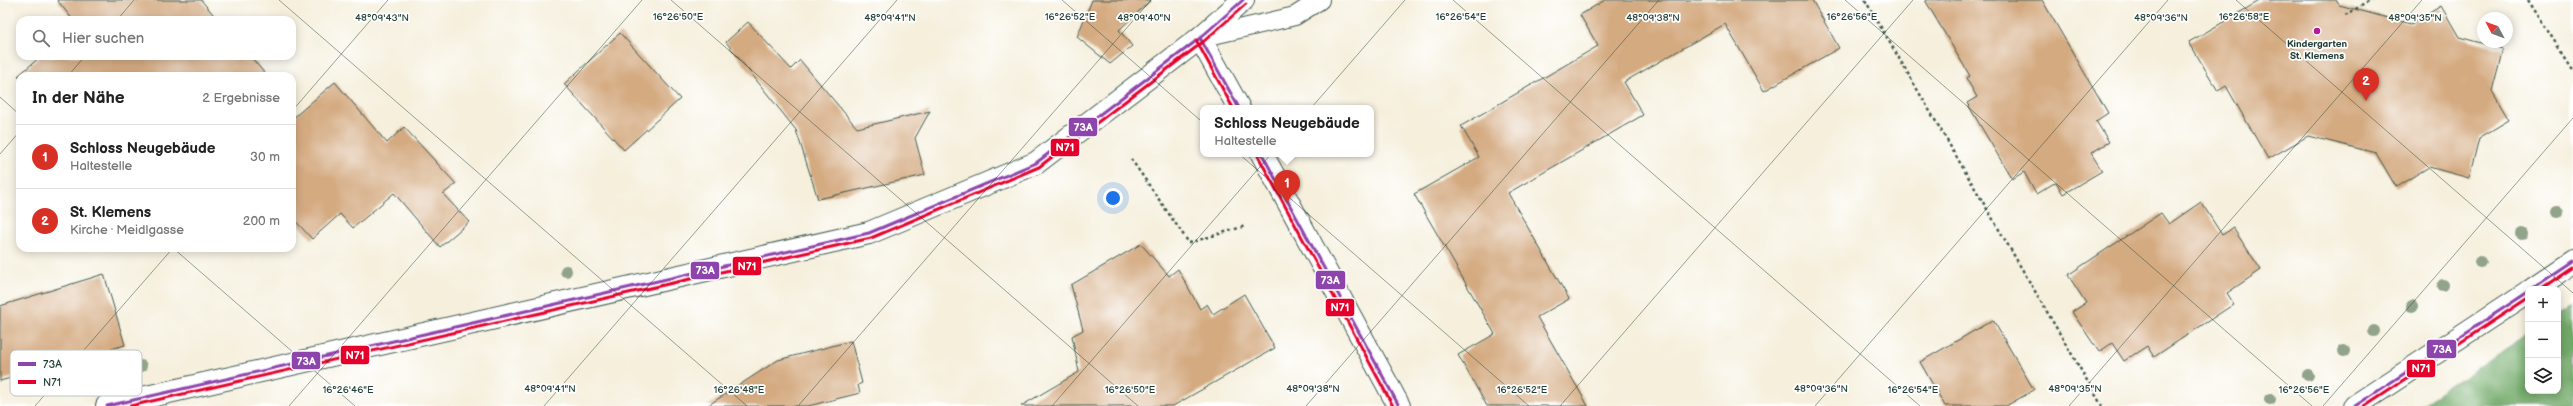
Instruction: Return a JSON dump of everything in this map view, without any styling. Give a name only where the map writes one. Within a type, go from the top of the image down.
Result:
[{"type":"main road","points":[[106,406],[869,233],[1036,163],[1200,38],[1243,0]]},
{"type":"main road","points":[[1200,38],[1237,105]]},
{"type":"main road","points":[[1264,157],[1399,406]]},
{"type":"main road","points":[[2537,286],[2573,262]]},
{"type":"main road","points":[[2355,406],[2525,294]]},
{"type":"lane","points":[[1200,38],[1295,16],[1320,0]]},
{"type":"path","points":[[1865,0],[2102,406]]},
{"type":"path","points":[[2345,15],[2372,0]]},
{"type":"path","points":[[2528,0],[2573,70]]},
{"type":"path","points":[[1130,159],[1189,243],[1245,226]]},
{"type":"green space","points":[[2573,304],[2573,406],[2420,406],[2525,336],[2525,394],[2561,394],[2561,312]]},
{"type":"building","points":[[57,0],[201,0],[215,16],[70,16]]},
{"type":"building","points":[[1092,0],[1151,0],[1119,30],[1132,46],[1110,64],[1077,37]]},
{"type":"building","points":[[1605,0],[1812,0],[1839,48],[1764,91],[1725,24],[1624,82],[1643,115],[1508,193],[1569,299],[1537,317],[1588,406],[1487,406],[1458,355],[1495,334],[1414,194],[1479,157],[1461,126],[1598,46],[1580,15]]},
{"type":"building","points":[[1925,0],[2042,0],[2108,113],[2096,121],[2109,142],[2091,153],[2102,171],[2063,194],[2056,182],[2036,194],[2024,172],[2012,179],[1967,103],[1977,97],[1966,78],[1970,76]]},
{"type":"building","points":[[2261,0],[2336,0],[2339,5],[2411,24],[2441,6],[2459,37],[2477,42],[2477,48],[2503,49],[2492,91],[2509,120],[2479,138],[2469,178],[2429,167],[2396,187],[2376,153],[2308,136],[2268,159],[2226,86],[2218,91],[2189,42]]},
{"type":"building","points":[[748,22],[791,69],[800,60],[857,128],[930,111],[915,138],[925,175],[818,199],[796,130],[726,42]]},
{"type":"building","points":[[620,33],[680,99],[624,150],[564,84]]},
{"type":"building","points":[[36,60],[253,60],[264,72],[23,72]]},
{"type":"building","points":[[335,82],[387,143],[404,127],[456,184],[443,194],[469,222],[440,247],[394,193],[353,228],[340,214],[312,239],[296,221],[296,116]]},
{"type":"building","points":[[2201,202],[2222,235],[2233,228],[2261,270],[2227,293],[2234,304],[2154,357],[2147,346],[2124,361],[2112,343],[2099,352],[2072,312],[2086,303],[2068,275],[2161,213],[2169,224]]},
{"type":"building","points":[[1141,244],[1169,276],[1178,269],[1200,309],[1207,304],[1213,314],[1244,294],[1275,348],[1173,406],[1021,406],[1079,372],[1072,336],[1083,330],[1071,285]]},
{"type":"building","points":[[104,274],[125,345],[108,350],[10,350],[10,378],[0,381],[0,306]]},
{"type":"building","points":[[1993,320],[2034,390],[2006,406],[1945,406],[1920,362]]},
{"type":"building","points":[[851,341],[862,383],[858,385],[860,393],[808,406],[707,406],[778,360]]},
{"type":"transit line","name":"73A","points":[[107,406],[869,233],[1036,163],[1200,38],[1243,0]]},
{"type":"transit line","name":"N71","points":[[130,406],[871,238],[1039,167],[1203,42],[1246,4]]},
{"type":"transit line","name":"73A","points":[[1200,38],[1237,105]]},
{"type":"transit line","name":"N71","points":[[1196,40],[1231,105]]},
{"type":"transit line","name":"N71","points":[[1259,157],[1393,406]]},
{"type":"transit line","name":"73A","points":[[1264,157],[1399,406]]},
{"type":"transit line","name":"73A","points":[[2537,286],[2573,262]]},
{"type":"transit line","name":"N71","points":[[2546,286],[2573,268]]},
{"type":"transit line","name":"73A","points":[[2355,406],[2525,294]]},
{"type":"transit line","name":"N71","points":[[2364,406],[2525,300]]},
{"type":"place","name":"Kindergarten St. Klemens","points":[[2317,31]]},
{"type":"place","name":"St. Klemens","points":[[2366,101]]},
{"type":"place","name":"Schloss Neugebäude","points":[[1287,203]]}]
